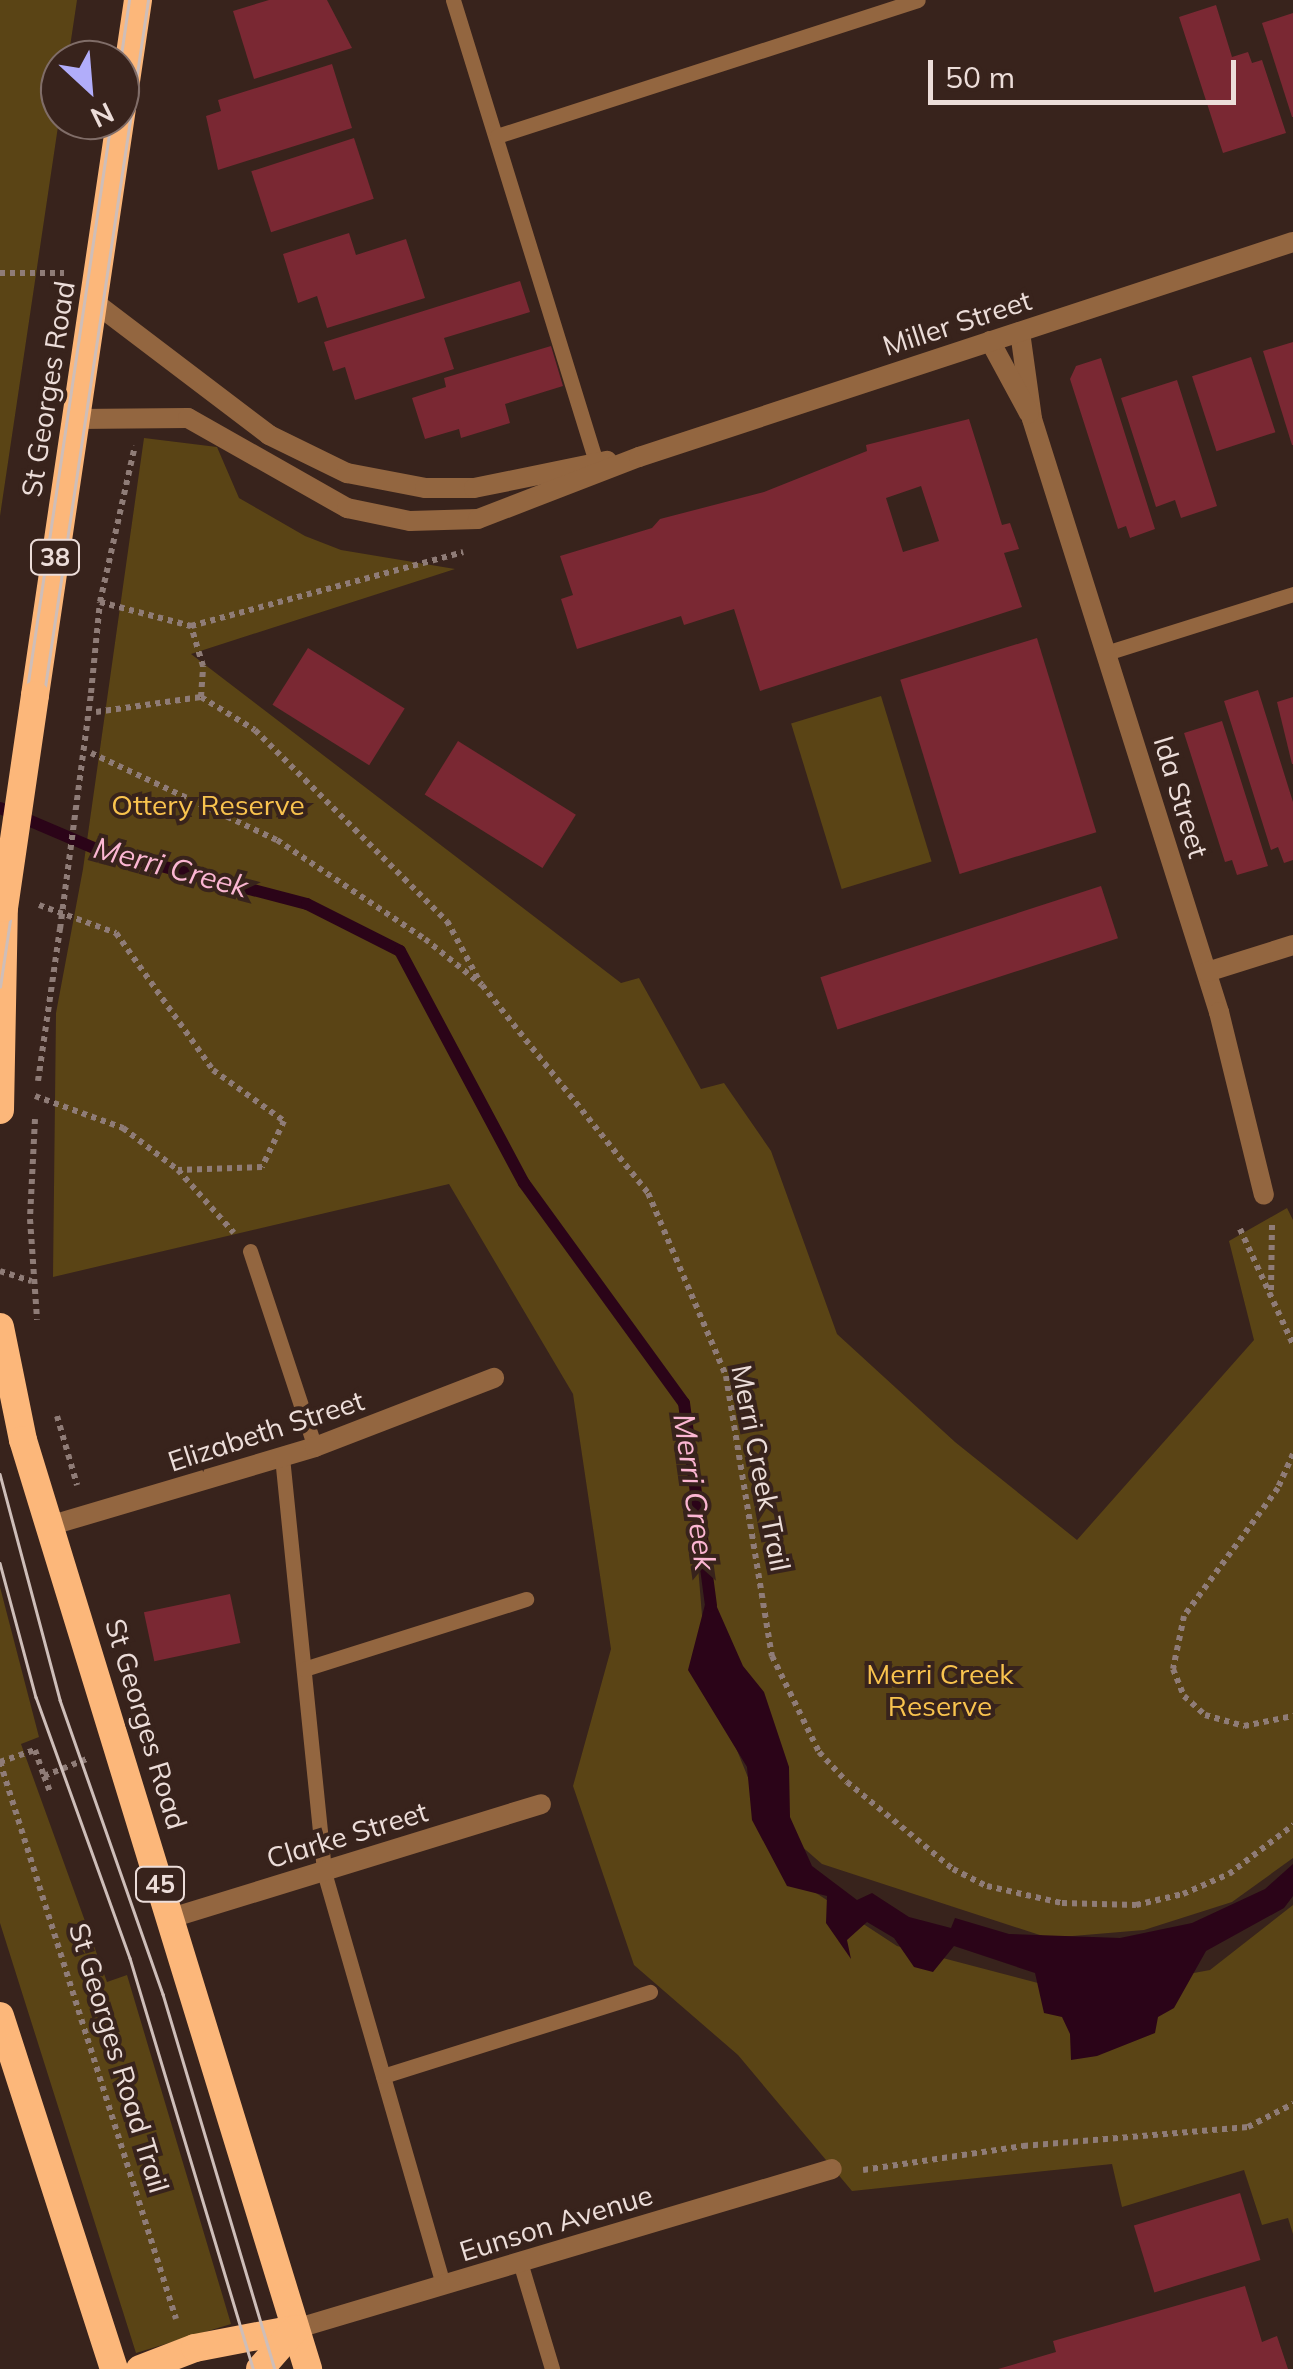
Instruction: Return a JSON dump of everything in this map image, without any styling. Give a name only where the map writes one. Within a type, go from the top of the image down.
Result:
[{"type":"highway","name":"St Georges Road","points":[[0,1110],[2,915],[138,0]]},
{"type":"highway","name":"St Georges Road","points":[[0,1326],[12,1434],[52,1525],[308,2369]]},
{"type":"highway","points":[[0,1400],[12,1434]]},
{"type":"highway","points":[[0,2016],[114,2369]]},
{"type":"highway","points":[[140,2369],[186,2351],[295,2329]]},
{"type":"highway","points":[[260,2369],[295,2329]]},
{"type":"street","name":"Miller Street","points":[[78,419],[140,416],[201,422],[304,489],[347,508],[410,522],[478,519],[639,457],[1293,242]]},
{"type":"street","name":"Miller Street","points":[[94,302],[269,435],[347,473],[425,488],[474,488],[596,462],[639,457]]},
{"type":"street","name":"Ida Street","points":[[1020,332],[1032,419],[1207,972],[1264,1194]]},
{"type":"street","name":"Ida Street","points":[[990,342],[1032,419]]},
{"type":"street","points":[[1207,972],[1293,944]]},
{"type":"street","name":"Elizabeth Street","points":[[52,1525],[314,1447],[494,1378]]},
{"type":"street","name":"Clarke Street","points":[[170,1918],[540,1804]]},
{"type":"street","name":"Eunson Avenue","points":[[295,2329],[832,2169]]},
{"type":"lane","points":[[453,0],[596,462]]},
{"type":"lane","points":[[497,136],[918,0]]},
{"type":"lane","points":[[1106,653],[1293,594]]},
{"type":"lane","points":[[250,1251],[314,1447]]},
{"type":"lane","points":[[282,1457],[324,1872],[443,2285]]},
{"type":"lane","points":[[304,1669],[526,1598]]},
{"type":"lane","points":[[383,2076],[650,1992]]},
{"type":"lane","points":[[520,2262],[552,2369]]},
{"type":"path","points":[[0,273],[45,272]]},
{"type":"path","points":[[38,1328],[31,1281],[37,1099],[100,602],[140,416]]},
{"type":"path","points":[[100,602],[191,626],[484,547],[478,519]]},
{"type":"path","points":[[191,626],[202,666],[201,698]]},
{"type":"path","points":[[96,712],[201,698],[255,730],[447,921],[482,985]]},
{"type":"path","name":"Merri Creek Trail","points":[[91,753],[321,866],[482,985],[648,1193],[726,1376],[772,1656],[819,1752],[847,1782],[953,1869],[987,1886],[1062,1903],[1136,1905],[1183,1894],[1229,1874],[1293,1825]]},
{"type":"path","points":[[33,903],[116,933],[213,1070],[284,1121],[262,1167],[178,1170]]},
{"type":"path","points":[[37,1099],[123,1128],[178,1170],[250,1251]]},
{"type":"path","points":[[1264,1194],[1272,1224],[1271,1292]]},
{"type":"path","points":[[1240,1229],[1293,1344]]},
{"type":"path","points":[[0,1271],[31,1281]]},
{"type":"path","points":[[53,1404],[86,1516]]},
{"type":"path","points":[[1293,1454],[1278,1488],[1184,1616],[1173,1669],[1184,1696],[1204,1715],[1244,1726],[1293,1716]]},
{"type":"path","name":"St Georges Road Trail","points":[[0,1762],[186,2351]]},
{"type":"path","points":[[44,1776],[50,1792]]},
{"type":"path","points":[[832,2169],[868,2170],[1023,2146],[1248,2127],[1293,2104]]},
{"type":"green space","points":[[0,0],[77,0],[71,40],[40,40],[40,140],[56,140],[0,516]]},
{"type":"green space","points":[[144,438],[217,447],[239,498],[305,536],[341,550],[455,569],[191,654],[621,983],[639,978],[701,1089],[724,1083],[771,1151],[837,1334],[955,1442],[1077,1540],[1254,1340],[1229,1241],[1287,1208],[1293,1220],[1293,1858],[1232,1902],[1144,1930],[1049,1938],[822,1864],[776,1824],[722,1685],[687,1433],[707,1676],[787,1874],[897,1946],[1080,1994],[1210,1970],[1293,1905],[1293,2234],[1288,2218],[1262,2225],[1244,2170],[1122,2207],[1112,2164],[852,2191],[738,2055],[634,1965],[573,1786],[611,1649],[573,1394],[449,1184],[53,1277],[56,1013],[83,869]]},
{"type":"green space","points":[[881,696],[932,861],[842,889],[791,723]]},
{"type":"green space","points":[[0,1587],[39,1737],[21,1744],[107,1982],[127,1975],[231,2324],[136,2353],[0,1923]]},
{"type":"shaded area","points":[[709,1589],[743,1666],[764,1692],[789,1767],[790,1817],[812,1866],[857,1900],[872,1893],[909,1917],[951,1928],[955,1918],[1009,1934],[1120,1938],[1192,1923],[1265,1889],[1293,1864],[1293,1896],[1284,1908],[1206,1951],[1174,2008],[1158,2017],[1155,2033],[1097,2056],[1071,2060],[1070,2034],[1062,2017],[1044,2013],[1035,1973],[954,1946],[933,1972],[914,1967],[894,1938],[867,1922],[847,1940],[851,1959],[826,1923],[827,1896],[787,1886],[752,1820],[747,1767],[688,1670]]},
{"type":"building","points":[[269,0],[327,0],[352,48],[254,79],[233,11]]},
{"type":"building","points":[[1216,5],[1232,57],[1248,52],[1252,63],[1262,60],[1286,133],[1223,153],[1179,17]]},
{"type":"building","points":[[1293,13],[1293,117],[1292,117],[1262,23]]},
{"type":"building","points":[[332,64],[352,128],[218,170],[206,116],[221,111],[218,100]]},
{"type":"building","points":[[354,138],[374,199],[271,232],[251,171]]},
{"type":"building","points":[[349,233],[356,255],[406,239],[425,298],[327,328],[317,296],[298,303],[283,254]]},
{"type":"building","points":[[520,281],[530,312],[444,338],[454,369],[355,400],[345,367],[333,371],[324,342]]},
{"type":"building","points":[[1293,342],[1293,445],[1292,445],[1263,351]]},
{"type":"building","points":[[551,346],[563,386],[505,404],[510,423],[461,438],[459,429],[425,439],[412,398],[446,387],[444,378]]},
{"type":"building","points":[[1251,357],[1275,432],[1216,451],[1192,376]]},
{"type":"building","points":[[1101,358],[1155,529],[1130,538],[1126,526],[1118,529],[1070,379],[1076,366]]},
{"type":"building","points":[[1177,380],[1217,506],[1181,518],[1175,500],[1156,507],[1121,398]]},
{"type":"building","points":[[969,419],[1002,525],[1010,523],[1019,549],[1004,553],[1022,607],[760,691],[734,609],[684,625],[681,616],[577,649],[561,599],[573,595],[560,556],[652,528],[660,519],[764,492],[867,451],[866,445]],"holes":[[[921,486],[939,541],[903,552],[886,498]]]},
{"type":"building","points":[[1037,638],[1096,832],[960,874],[900,680]]},
{"type":"building","points":[[308,648],[405,708],[369,765],[272,705]]},
{"type":"building","points":[[1258,690],[1293,802],[1293,860],[1284,863],[1278,847],[1271,850],[1224,701]]},
{"type":"building","points":[[1293,697],[1293,764],[1292,764],[1277,702]]},
{"type":"building","points":[[1222,721],[1268,866],[1237,875],[1232,860],[1225,862],[1184,733]]},
{"type":"building","points":[[458,741],[576,815],[542,868],[425,794]]},
{"type":"building","points":[[1101,886],[1118,938],[837,1029],[820,977]]},
{"type":"building","points":[[230,1594],[240,1643],[154,1661],[144,1612]]},
{"type":"building","points":[[1240,2193],[1260,2260],[1154,2292],[1134,2225]]},
{"type":"building","points":[[1245,2286],[1262,2342],[1277,2336],[1288,2369],[998,2369],[1056,2352],[1053,2341]]},
{"type":"waterway","name":"Merri Creek","points":[[0,808],[96,849],[307,904],[400,951],[524,1183],[684,1403],[711,1605]]},
{"type":"tram line","points":[[123,40],[129,0]]},
{"type":"tram line","points":[[0,987],[148,0]]},
{"type":"tram line","points":[[0,872],[108,140]]},
{"type":"tram line","points":[[0,1474],[60,1700],[163,1994],[275,2369]]},
{"type":"tram line","points":[[0,1563],[36,1697],[130,1958],[253,2369]]},
{"type":"park label","name":"Ottery Reserve","points":[[208,805]]},
{"type":"park label","name":"Merri Creek Reserve","points":[[940,1690]]}]
